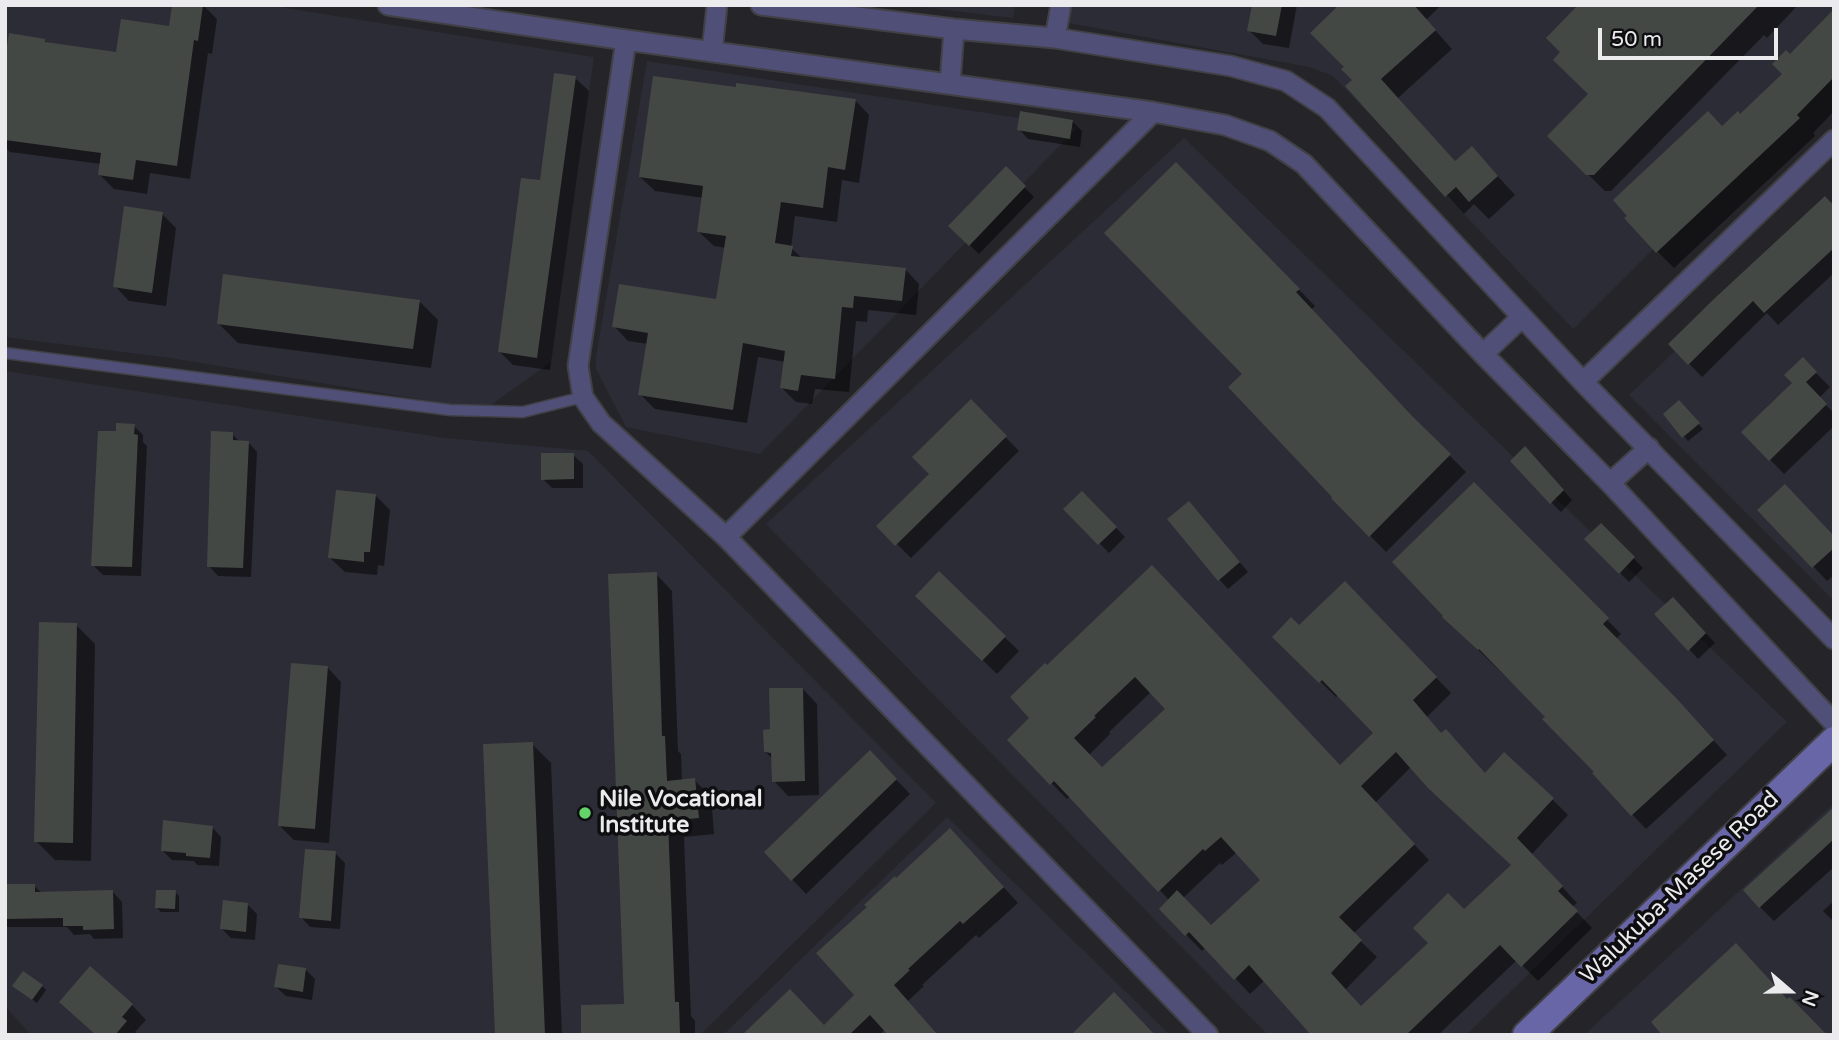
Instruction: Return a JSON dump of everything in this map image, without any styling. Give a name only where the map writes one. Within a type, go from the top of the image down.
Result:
[{"type":"street","points":[[388,5],[1153,112],[1224,125],[1270,141],[1304,164],[1483,354],[1610,483],[1834,723]]},
{"type":"street","points":[[526,25],[528,5]]},
{"type":"street","points":[[712,52],[718,5]]},
{"type":"street","points":[[761,5],[954,29],[1055,37],[1231,66],[1286,81],[1327,108],[1583,382],[1834,639]]},
{"type":"street","points":[[1055,37],[1061,5]]},
{"type":"street","points":[[950,84],[954,29]]},
{"type":"street","points":[[626,40],[578,366],[583,397],[601,423],[726,537],[1208,1035]]},
{"type":"street","points":[[726,537],[1153,112]]},
{"type":"street","points":[[1583,382],[1834,140]]},
{"type":"street","points":[[1483,354],[1522,317]]},
{"type":"street","points":[[1610,483],[1649,448]]},
{"type":"street","name":"Walukuba-Masese Road","points":[[1527,1035],[1834,741]]},
{"type":"lane","points":[[5,353],[450,410],[523,412],[583,397]]},
{"type":"shaded area","points":[[5,5],[267,5],[594,57],[551,362],[484,410],[171,358],[5,337]]},
{"type":"shaded area","points":[[906,5],[1015,5],[1013,18]]},
{"type":"shaded area","points":[[1062,5],[1834,5],[1834,68],[1573,329],[1333,76],[1309,67],[1058,21]]},
{"type":"shaded area","points":[[647,61],[1078,127],[760,454],[626,427],[596,369],[596,356]]},
{"type":"shaded area","points":[[1184,138],[1787,722],[1466,1035],[1268,1035],[766,524]]},
{"type":"shaded area","points":[[1834,199],[1834,601],[1629,395]]},
{"type":"shaded area","points":[[5,371],[445,438],[588,451],[936,803],[700,1035],[31,1035],[5,1006]]},
{"type":"shaded area","points":[[1834,803],[1834,1035],[1584,1035]]},
{"type":"shaded area","points":[[947,817],[1170,1035],[723,1035]]},
{"type":"building","points":[[172,5],[203,5],[198,41],[194,40],[177,166],[136,160],[133,180],[98,175],[101,153],[5,140],[5,60],[9,33],[45,39],[45,42],[116,52],[121,19],[169,26]]},
{"type":"building","points":[[1252,5],[1282,5],[1276,36],[1247,31]]},
{"type":"building","points":[[1339,5],[1414,5],[1436,30],[1381,79],[1455,161],[1472,146],[1498,176],[1469,202],[1456,187],[1445,197],[1345,86],[1352,80],[1341,69],[1344,67],[1310,33]]},
{"type":"building","points":[[1578,5],[1759,5],[1594,175],[1586,175],[1547,136],[1588,94],[1553,60],[1560,52],[1546,38]]},
{"type":"building","points":[[1834,9],[1834,77],[1797,115],[1800,118],[1656,253],[1624,218],[1627,216],[1613,200],[1708,111],[1722,126],[1738,111],[1740,114],[1782,74],[1772,64],[1786,50],[1790,54]]},
{"type":"building","points":[[554,73],[576,76],[537,358],[498,352],[521,178],[540,180]]},
{"type":"building","points":[[653,76],[736,87],[736,83],[856,99],[845,170],[828,167],[823,208],[781,202],[775,243],[793,246],[791,256],[906,268],[902,301],[854,296],[853,308],[842,307],[835,379],[801,375],[798,391],[780,388],[785,351],[743,343],[733,410],[638,395],[648,333],[612,327],[619,284],[716,299],[726,236],[697,232],[703,186],[639,177]]},
{"type":"building","points":[[1020,111],[1073,120],[1070,139],[1017,130]]},
{"type":"building","points":[[1176,162],[1300,289],[1296,292],[1451,454],[1369,537],[1228,387],[1242,374],[1104,233]]},
{"type":"building","points":[[1006,166],[1026,186],[969,246],[948,226]]},
{"type":"building","points":[[1825,196],[1834,206],[1834,248],[1764,313],[1753,301],[1688,365],[1668,344]]},
{"type":"building","points":[[124,206],[163,212],[152,293],[113,287]]},
{"type":"building","points":[[223,274],[420,300],[413,349],[217,324]]},
{"type":"building","points":[[1803,357],[1817,372],[1806,382],[1827,404],[1769,461],[1741,432],[1792,383],[1784,375]]},
{"type":"building","points":[[971,399],[1007,436],[895,546],[876,526],[929,474],[912,457]]},
{"type":"building","points":[[1679,400],[1700,423],[1682,438],[1663,414]]},
{"type":"building","points":[[116,423],[135,424],[134,434],[138,435],[132,567],[91,566],[98,431],[116,431]]},
{"type":"building","points":[[211,431],[233,432],[233,440],[249,441],[243,568],[207,567]]},
{"type":"building","points":[[1525,446],[1564,490],[1550,504],[1510,461]]},
{"type":"building","points":[[541,453],[574,453],[574,479],[541,480]]},
{"type":"building","points":[[1474,482],[1609,618],[1603,624],[1714,740],[1631,816],[1592,773],[1594,772],[1542,719],[1545,717],[1479,649],[1442,617],[1392,562]]},
{"type":"building","points":[[1785,484],[1834,536],[1834,548],[1812,568],[1757,510]]},
{"type":"building","points":[[336,490],[376,494],[370,552],[364,552],[364,562],[328,558]]},
{"type":"building","points":[[1082,491],[1117,527],[1098,545],[1063,509]]},
{"type":"building","points":[[1189,501],[1240,562],[1218,581],[1167,519]]},
{"type":"building","points":[[1601,523],[1635,557],[1619,574],[1584,539]]},
{"type":"building","points":[[1152,565],[1340,765],[1373,733],[1322,680],[1319,683],[1272,637],[1291,617],[1299,625],[1345,581],[1437,677],[1413,700],[1441,733],[1446,729],[1485,773],[1504,752],[1554,798],[1517,838],[1563,886],[1558,891],[1578,911],[1521,967],[1500,945],[1406,1035],[1311,1035],[1249,965],[1234,980],[1189,932],[1185,936],[1159,909],[1177,890],[1211,925],[1260,880],[1221,837],[1205,851],[1203,849],[1158,892],[1054,781],[1050,785],[1007,740],[1029,718],[1010,697],[1045,663],[1047,665]],"holes":[[[1135,677],[1165,709],[1102,767],[1074,738]],[[1396,752],[1428,788],[1511,865],[1464,909],[1448,893],[1413,928],[1428,943],[1361,1006],[1331,973],[1362,940],[1339,917],[1415,844],[1361,786]]]},
{"type":"building","points":[[939,571],[1006,636],[982,661],[915,596]]},
{"type":"building","points":[[657,572],[662,736],[665,736],[667,781],[695,778],[699,818],[668,821],[675,1002],[679,1002],[680,1035],[581,1035],[581,1005],[624,1004],[608,574]]},
{"type":"building","points":[[1673,597],[1706,633],[1688,651],[1654,614]]},
{"type":"building","points":[[39,622],[77,623],[73,843],[34,842]]},
{"type":"building","points":[[291,663],[328,666],[315,829],[278,826]]},
{"type":"building","points":[[769,688],[803,688],[805,781],[772,782],[771,753],[764,752],[763,730],[770,729]]},
{"type":"building","points":[[533,742],[545,1035],[495,1035],[483,744]]},
{"type":"building","points":[[870,750],[897,779],[791,881],[764,852]]},
{"type":"building","points":[[1834,807],[1834,839],[1759,908],[1743,890]]},
{"type":"building","points":[[163,820],[213,826],[210,858],[161,851]]},
{"type":"building","points":[[950,828],[1004,887],[963,924],[960,921],[894,985],[938,1035],[888,1035],[870,1015],[849,1035],[742,1035],[790,989],[824,1025],[854,995],[816,953],[867,907],[864,905],[895,876],[896,878]]},
{"type":"building","points":[[305,849],[336,851],[331,921],[299,918]]},
{"type":"building","points":[[5,884],[35,884],[35,892],[113,890],[114,929],[83,930],[83,926],[63,926],[63,918],[5,919]]},
{"type":"building","points":[[156,890],[176,890],[175,909],[155,908]]},
{"type":"building","points":[[223,900],[248,903],[246,932],[220,929]]},
{"type":"building","points":[[1736,943],[1787,999],[1790,997],[1827,1035],[1662,1035],[1651,1022]]},
{"type":"building","points":[[278,964],[306,968],[303,992],[274,987]]},
{"type":"building","points":[[90,966],[133,1004],[122,1017],[127,1021],[115,1035],[96,1035],[59,1002]]},
{"type":"building","points":[[23,971],[43,985],[32,1000],[12,986]]},
{"type":"building","points":[[1114,992],[1155,1035],[1071,1035]]},
{"type":"place","name":"Nile Vocational Institute","points":[[585,813]]}]
